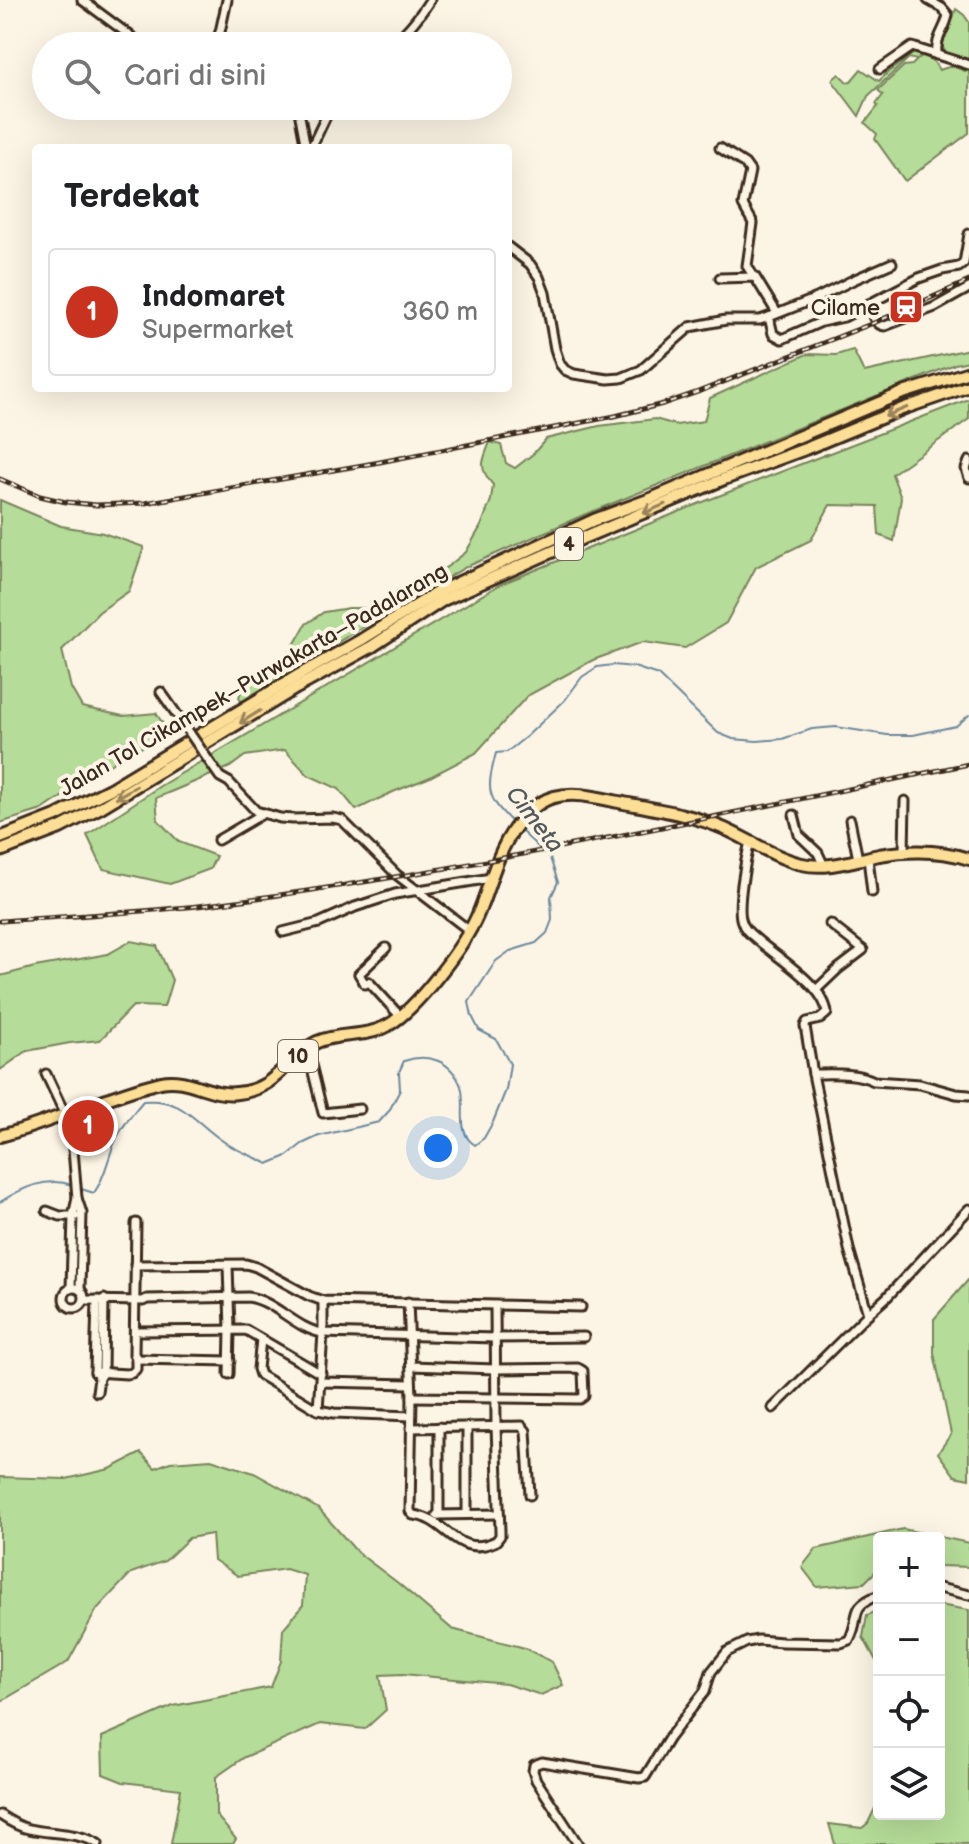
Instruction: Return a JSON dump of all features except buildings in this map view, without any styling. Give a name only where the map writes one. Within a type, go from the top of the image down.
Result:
[{"type":"highway","name":"Jalan Tol Cikampek–Purwakarta–Padalarang","points":[[0,838],[56,816],[110,789],[438,592],[594,520],[900,394],[969,372]]},
{"type":"highway","name":"Jalan Tol Cikampek–Purwakarta–Padalarang","points":[[0,851],[60,828],[101,807],[296,688],[371,647],[443,600],[724,479],[969,386]]},
{"type":"highway","name":"10","points":[[0,1136],[137,1089],[174,1080],[219,1093],[248,1092],[272,1080],[319,1041],[373,1032],[388,1026],[437,977],[470,931],[506,839],[534,806],[550,797],[575,795],[690,816],[801,864],[824,866],[904,853],[946,853],[969,859]]},
{"type":"street","points":[[82,0],[125,32]]},
{"type":"street","points":[[220,32],[227,0]]},
{"type":"street","points":[[404,32],[430,0]]},
{"type":"street","points":[[928,0],[948,15],[936,42],[937,55]]},
{"type":"street","points":[[880,69],[908,47],[917,47],[969,65]]},
{"type":"street","points":[[301,120],[307,144]]},
{"type":"street","points":[[310,144],[323,120]]},
{"type":"street","points":[[720,148],[749,169],[743,205],[754,227],[747,266],[757,279],[773,315],[773,334],[782,339],[821,322],[844,317],[919,278],[961,266],[969,234]]},
{"type":"street","points":[[512,250],[530,264],[539,277],[545,293],[556,358],[565,370],[598,378],[621,378],[641,370],[690,327],[726,320],[760,320],[892,263]]},
{"type":"street","points":[[720,278],[754,277]]},
{"type":"street","points":[[869,304],[876,322],[885,326],[935,307],[969,288]]},
{"type":"street","points":[[969,461],[966,469],[969,478]]},
{"type":"street","points":[[161,692],[220,777],[229,782],[252,808],[280,818],[342,820],[386,865],[470,931]]},
{"type":"street","points":[[904,853],[905,801]]},
{"type":"street","points":[[218,840],[264,813]]},
{"type":"street","points":[[794,815],[799,835],[818,853],[824,866]]},
{"type":"street","points":[[850,820],[872,892]]},
{"type":"street","points":[[750,841],[739,911],[742,923],[760,943],[816,990],[825,1002],[827,1011],[823,1017],[805,1024],[849,1249],[868,1314]]},
{"type":"street","points":[[283,932],[319,923],[395,894],[491,878]]},
{"type":"street","points":[[816,990],[862,951],[830,924]]},
{"type":"street","points":[[386,948],[359,974],[365,984],[369,982],[400,1016]]},
{"type":"street","points":[[307,1048],[323,1113],[360,1109]]},
{"type":"street","points":[[46,1074],[72,1137],[80,1294],[102,1299],[259,1299],[305,1328],[323,1333],[584,1337]]},
{"type":"street","points":[[813,1074],[841,1074],[874,1081],[920,1084],[969,1095]]},
{"type":"street","points":[[773,1408],[887,1297],[969,1209]]},
{"type":"street","points":[[47,1211],[60,1216],[77,1216]]},
{"type":"street","points":[[99,1374],[132,1373],[136,1369],[134,1354],[139,1299],[136,1223]]},
{"type":"street","points":[[138,1265],[246,1264],[323,1301],[581,1307]]},
{"type":"street","points":[[228,1265],[229,1374]]},
{"type":"street","points":[[97,1392],[102,1299]]},
{"type":"street","points":[[318,1410],[323,1301]]},
{"type":"street","points":[[408,1302],[412,1397],[410,1511],[413,1515],[422,1516],[499,1514]]},
{"type":"street","points":[[422,1516],[459,1542],[480,1545],[492,1543],[500,1536],[495,1306]]},
{"type":"street","points":[[137,1331],[246,1330],[321,1378],[411,1384]]},
{"type":"street","points":[[261,1339],[260,1375],[318,1410],[411,1416]]},
{"type":"street","points":[[136,1358],[230,1361]]},
{"type":"street","points":[[411,1366],[578,1368],[583,1371],[584,1396],[580,1399],[412,1397]]},
{"type":"street","points":[[411,1428],[522,1426],[525,1428],[530,1495]]},
{"type":"street","points":[[439,1427],[439,1515]]},
{"type":"street","points":[[467,1427],[467,1514]]},
{"type":"street","points":[[945,1589],[969,1595]]},
{"type":"street","points":[[578,1844],[536,1780],[534,1765],[542,1762],[645,1777],[669,1738],[705,1691],[711,1672],[727,1652],[758,1640],[841,1643],[849,1640],[854,1631],[858,1609],[864,1601],[873,1597]]},
{"type":"street","points":[[0,1815],[26,1829],[63,1834],[98,1844]]},
{"type":"green space","points":[[956,9],[969,22],[969,133],[905,181],[875,139],[877,134],[865,123],[883,95],[878,90],[904,66],[912,65],[917,60],[909,58],[868,96],[859,116],[832,80],[839,74],[847,82],[851,81],[861,69],[879,81],[918,50],[923,52],[918,59],[923,55],[934,62],[939,70],[952,66],[965,71],[968,64],[946,55],[941,43]]},
{"type":"green space","points":[[969,349],[969,361],[955,364],[579,517],[466,567],[354,632],[243,703],[239,698],[242,686],[259,669],[290,652],[306,624],[324,612],[367,608],[447,567],[466,552],[491,500],[493,485],[485,474],[483,464],[490,442],[501,445],[506,463],[515,468],[546,439],[599,426],[655,419],[676,425],[704,421],[710,398],[807,354],[836,355],[853,350],[864,372]]},
{"type":"green space","points":[[969,399],[969,419],[892,474],[901,498],[894,541],[879,535],[877,506],[830,505],[811,540],[756,567],[726,623],[685,648],[643,642],[593,660],[527,696],[476,753],[428,778],[356,810],[339,789],[308,775],[285,750],[245,756],[230,767],[156,798],[158,820],[179,842],[216,856],[210,869],[170,884],[103,869],[87,835],[160,786],[501,584]]},
{"type":"green space","points":[[0,500],[61,526],[103,533],[144,547],[129,591],[99,612],[62,650],[71,688],[82,707],[123,716],[156,713],[169,733],[117,760],[42,810],[0,823]]},
{"type":"green space","points":[[131,941],[157,946],[172,980],[164,1007],[133,1006],[100,1040],[27,1051],[0,1070],[0,976],[108,954]]},
{"type":"green space","points":[[969,1279],[969,1479],[955,1476],[938,1453],[951,1434],[934,1353],[934,1319]]},
{"type":"green space","points":[[141,1453],[155,1468],[170,1462],[211,1459],[254,1473],[319,1509],[357,1552],[452,1629],[525,1648],[552,1662],[563,1685],[541,1695],[506,1684],[403,1674],[380,1675],[386,1710],[365,1729],[320,1724],[245,1757],[216,1777],[216,1815],[236,1839],[233,1844],[171,1844],[181,1789],[123,1782],[103,1774],[102,1737],[173,1706],[271,1687],[281,1661],[283,1629],[303,1605],[305,1575],[286,1569],[238,1576],[214,1560],[212,1534],[189,1538],[165,1561],[131,1573],[97,1609],[68,1662],[0,1702],[0,1477],[66,1479],[110,1469]]},
{"type":"green space","points":[[903,1529],[917,1532],[890,1532]]},
{"type":"green space","points":[[873,1536],[873,1574],[864,1583],[817,1587],[802,1567],[816,1549]]},
{"type":"green space","points":[[945,1538],[969,1543],[969,1567],[945,1566]]},
{"type":"green space","points":[[945,1606],[969,1610],[969,1844],[835,1844],[829,1824],[862,1828],[873,1813],[873,1820],[945,1820]]},
{"type":"green space","points":[[873,1613],[873,1655],[863,1637],[867,1615]]},
{"type":"waterway","name":"Cimeta","points":[[512,822],[490,791],[496,753],[507,752],[527,736],[565,700],[582,677],[597,667],[634,667],[658,675],[718,733],[733,739],[782,739],[812,729],[836,727],[887,735],[913,735],[956,726],[969,715]]},
{"type":"waterway","name":"Cimeta","points":[[78,1188],[94,1193],[116,1139],[143,1101],[170,1103],[180,1108],[229,1145],[268,1164],[319,1136],[379,1122],[400,1090],[399,1072],[404,1061],[413,1059],[438,1061],[451,1070],[463,1093],[465,1133],[475,1145],[484,1138],[506,1090],[510,1064],[496,1039],[479,1030],[469,1002],[496,961],[510,951],[536,943],[547,933],[552,920],[551,897],[558,882],[550,858],[520,830]]},
{"type":"waterway","name":"Cimeta","points":[[0,1202],[35,1185],[53,1182],[72,1185]]},
{"type":"railway","points":[[0,479],[40,496],[66,502],[96,505],[145,503],[380,462],[615,416],[698,392],[876,322],[969,281]]},
{"type":"railway","points":[[0,921],[206,905],[302,892],[589,842],[969,764]]},
{"type":"place","name":"Cilame","points":[[906,307]]},
{"type":"place","name":"Indomaret","points":[[88,1126]]}]
